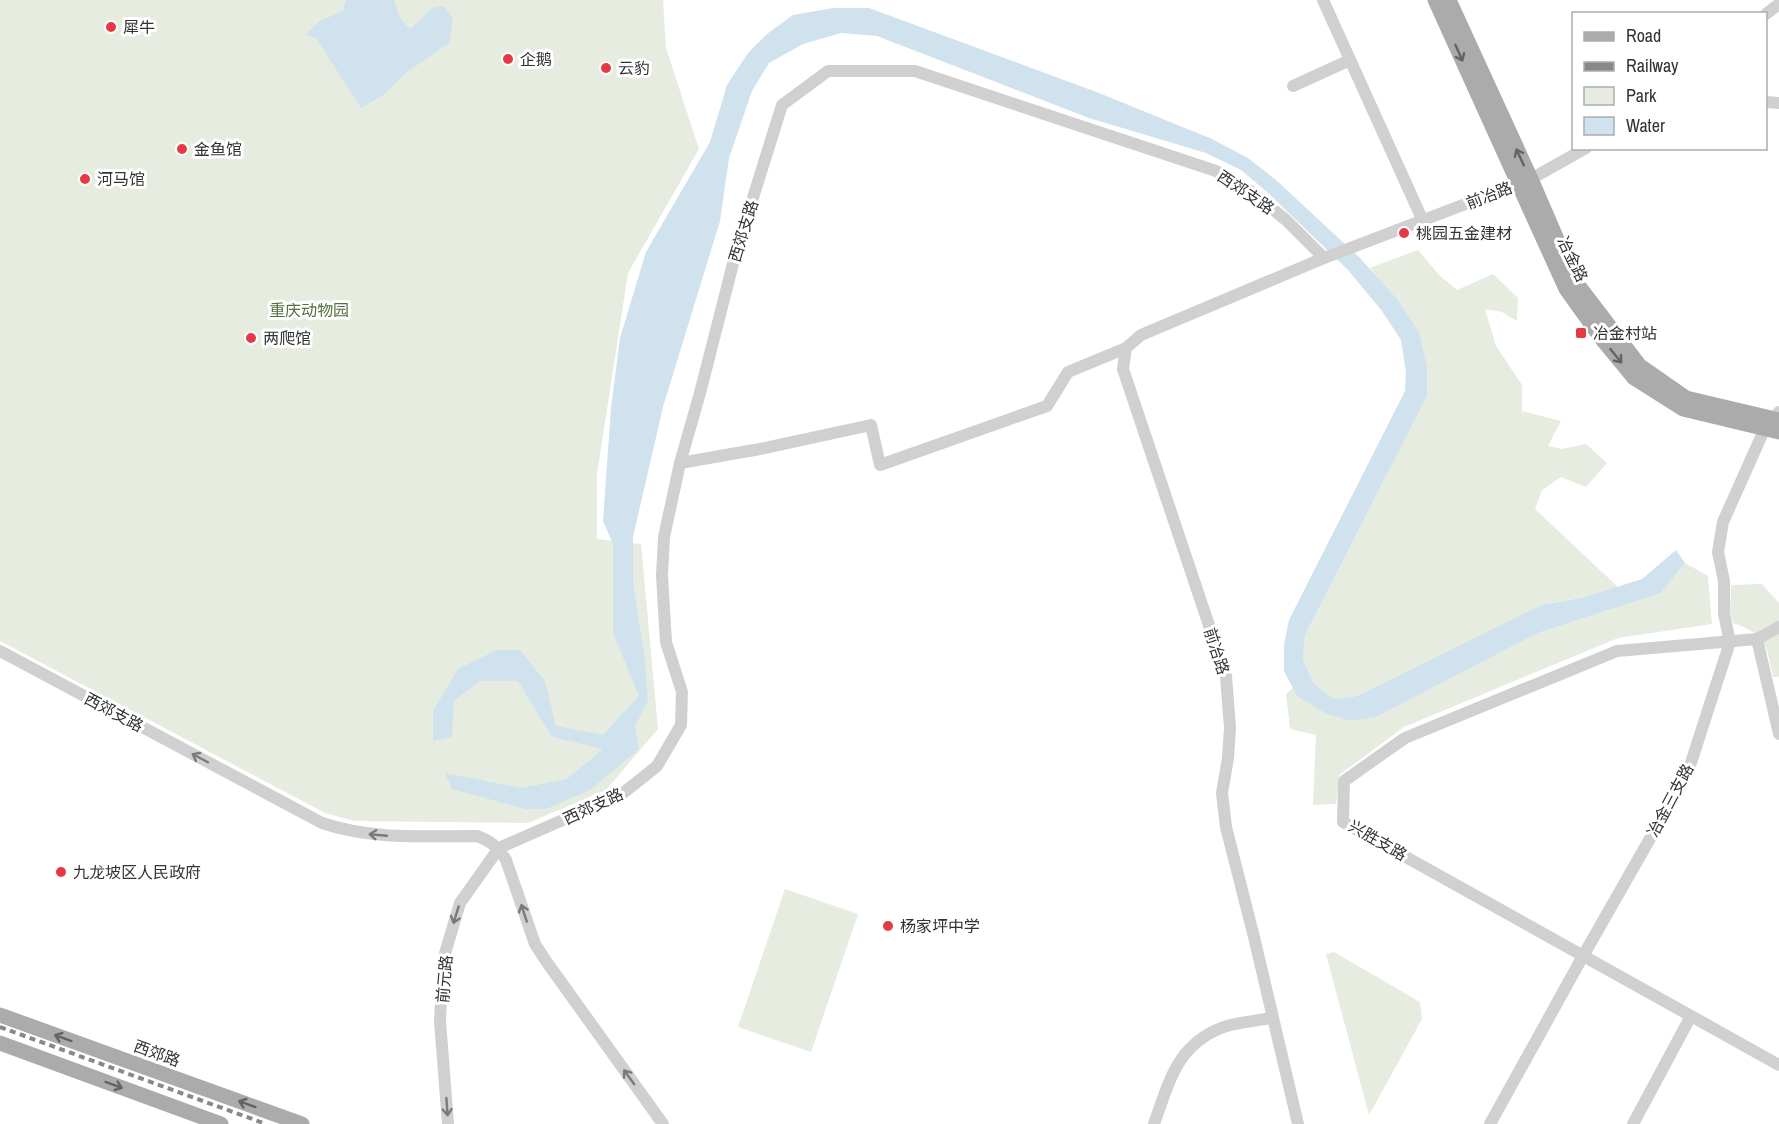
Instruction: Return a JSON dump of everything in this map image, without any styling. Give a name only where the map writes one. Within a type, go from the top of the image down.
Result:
[{"type":"main road","name":"冶金路","points":[[1435,0],[1525,181]]},
{"type":"main road","name":"冶金路","points":[[1449,0],[1525,181],[1566,289],[1601,338],[1634,378],[1683,410],[1775,422]]},
{"type":"main road","name":"西郊路","points":[[0,1016],[302,1124]]},
{"type":"main road","points":[[0,1043],[221,1124]]},
{"type":"street","points":[[1323,0],[1423,221]]},
{"type":"street","points":[[1767,13],[1779,4]]},
{"type":"street","points":[[1293,86],[1350,60]]},
{"type":"street","name":"西郊支路","points":[[0,651],[322,823],[343,830],[389,836],[477,836],[489,840],[499,848],[622,794],[657,766],[681,725],[682,692],[666,642],[662,576],[664,537],[680,463],[736,252],[782,105],[828,71],[915,71],[1216,171],[1249,190],[1286,220],[1324,258]]},
{"type":"street","name":"前冶路","points":[[1298,1124],[1226,827],[1222,793],[1230,728],[1226,676],[1123,369],[1126,348],[1141,335],[1324,258],[1525,181],[1582,150]]},
{"type":"street","points":[[680,463],[760,449],[871,425],[880,465],[1047,406],[1068,372],[1126,348]]},
{"type":"street","name":"冶金三支路","points":[[1490,1124],[1688,772],[1730,642],[1724,614],[1724,581],[1718,552],[1723,522],[1775,422]]},
{"type":"street","points":[[1730,642],[1757,639],[1779,627]]},
{"type":"street","points":[[1757,639],[1779,734]]},
{"type":"street","name":"兴胜支路","points":[[1730,642],[1617,651],[1405,738],[1344,781],[1343,822],[1779,1065]]},
{"type":"street","points":[[499,848],[512,875],[535,944],[663,1124]]},
{"type":"street","name":"前元路","points":[[448,1124],[440,1021],[443,960],[460,903],[499,848]]},
{"type":"street","points":[[1632,1124],[1691,1016]]},
{"type":"street","points":[[1154,1124],[1175,1067],[1195,1042],[1222,1028],[1272,1018]]},
{"type":"green space","name":"重庆动物园","points":[[0,0],[663,0],[666,48],[699,149],[628,273],[597,474],[597,539],[641,544],[658,729],[606,790],[528,823],[354,821],[325,813],[0,641]]},
{"type":"green space","points":[[1418,250],[1439,275],[1457,290],[1493,274],[1518,298],[1517,321],[1502,312],[1485,309],[1496,346],[1522,385],[1522,411],[1561,421],[1548,446],[1562,449],[1586,444],[1607,463],[1586,487],[1561,477],[1542,490],[1535,509],[1618,587],[1585,597],[1546,604],[1357,696],[1335,699],[1314,684],[1303,660],[1305,635],[1427,396],[1419,332],[1370,268]]},
{"type":"green space","points":[[1685,563],[1708,576],[1712,624],[1618,638],[1404,727],[1339,775],[1336,804],[1313,805],[1316,735],[1290,729],[1286,694],[1293,688],[1297,696],[1376,717],[1538,633],[1661,593]]},
{"type":"green space","points":[[1762,584],[1779,603],[1779,677],[1773,677],[1769,656],[1759,636],[1733,623],[1730,614],[1731,585]]},
{"type":"green space","points":[[785,889],[858,914],[811,1052],[738,1027]]},
{"type":"green space","points":[[1334,952],[1420,1002],[1422,1019],[1369,1115],[1326,954]]},
{"type":"water","points":[[346,0],[394,0],[400,18],[410,29],[434,7],[444,6],[453,18],[449,43],[407,72],[383,95],[361,108],[316,38],[306,34],[320,21],[343,11]]},
{"type":"water","points":[[833,8],[869,8],[1099,93],[1212,139],[1248,158],[1276,180],[1360,258],[1397,299],[1419,332],[1427,368],[1427,396],[1305,635],[1303,660],[1314,684],[1335,699],[1357,696],[1542,605],[1585,597],[1642,579],[1676,550],[1685,563],[1661,593],[1538,633],[1376,717],[1351,721],[1327,714],[1297,696],[1284,671],[1284,645],[1289,620],[1405,391],[1406,372],[1401,340],[1382,311],[1348,270],[1241,170],[1206,153],[1089,118],[877,36],[841,33],[803,44],[769,63],[752,91],[729,158],[720,221],[663,407],[633,537],[633,582],[645,660],[648,701],[635,726],[639,749],[590,790],[546,809],[526,809],[452,789],[445,773],[522,788],[567,779],[603,749],[552,737],[518,681],[480,681],[454,701],[452,737],[433,741],[433,711],[458,669],[497,650],[520,650],[545,681],[556,726],[603,735],[639,696],[613,633],[613,544],[603,521],[611,408],[620,338],[646,252],[710,142],[727,85],[748,53],[767,34],[793,15]]},
{"type":"railway","points":[[0,1027],[266,1124]]},
{"type":"place","name":"犀牛","points":[[111,27]]},
{"type":"place","name":"企鹅","points":[[508,59]]},
{"type":"place","name":"云豹","points":[[606,68]]},
{"type":"place","name":"金鱼馆","points":[[182,149]]},
{"type":"place","name":"河马馆","points":[[85,179]]},
{"type":"place","name":"桃园五金建材","points":[[1404,233]]},
{"type":"place","name":"冶金村站","points":[[1581,333]]},
{"type":"place","name":"两爬馆","points":[[251,338]]},
{"type":"place","name":"九龙坡区人民政府","points":[[61,872]]},
{"type":"place","name":"杨家坪中学","points":[[888,926]]}]
